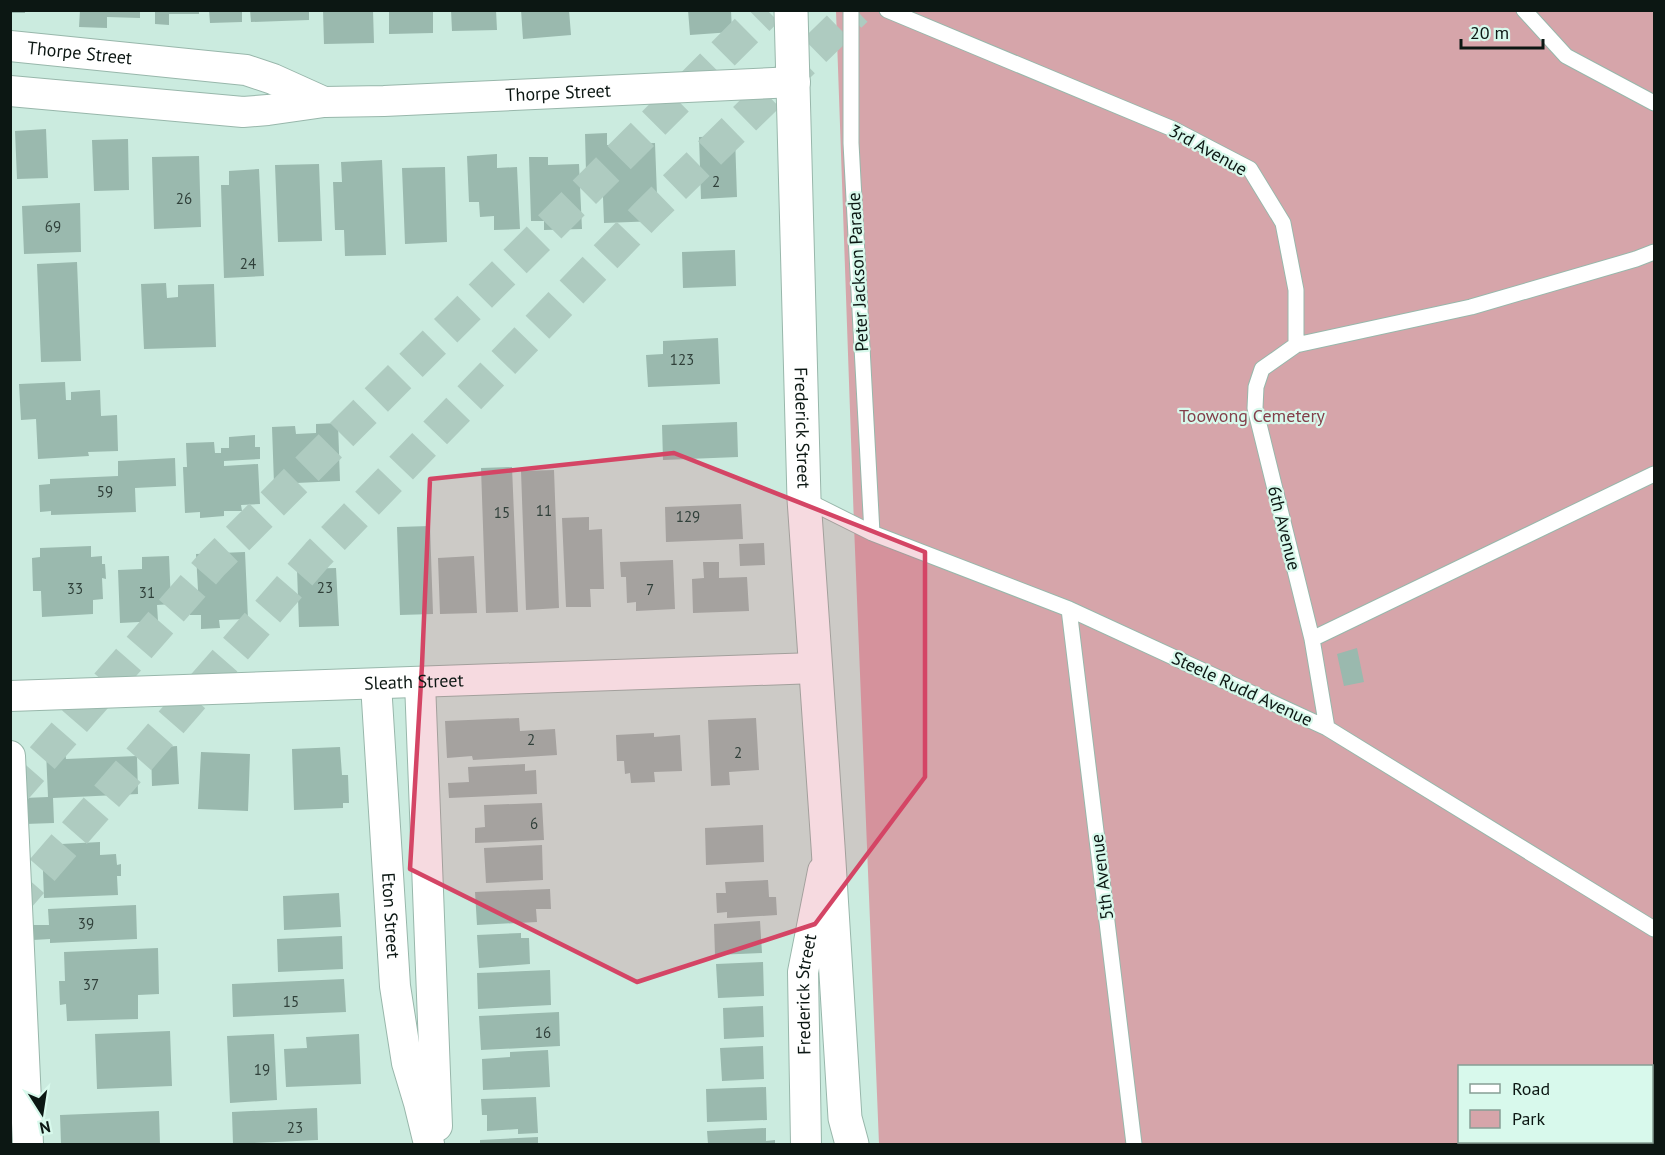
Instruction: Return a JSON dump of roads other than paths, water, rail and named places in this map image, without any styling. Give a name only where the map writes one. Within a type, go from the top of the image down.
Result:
[{"type":"highway","name":"Frederick Street","points":[[791,10],[795,82],[804,500],[846,1136]]},
{"type":"street","name":"Thorpe Street","points":[[10,46],[246,70],[273,79],[324,102]]},
{"type":"street","name":"Thorpe Street","points":[[10,91],[243,112],[324,102],[795,82]]},
{"type":"street","name":"Sleath Street","points":[[10,696],[816,668]]},
{"type":"street","points":[[420,682],[437,1144]]},
{"type":"street","name":"Eton Street","points":[[376,684],[395,986],[407,1063],[429,1144]]},
{"type":"street","points":[[10,756],[28,1144]]},
{"type":"street","name":"Frederick Street","points":[[806,1144],[802,972],[828,846]]},
{"type":"lane","name":"Peter Jackson Parade","points":[[851,10],[851,143],[872,533]]},
{"type":"lane","name":"3rd Avenue","points":[[887,10],[1173,129],[1250,169],[1283,224],[1296,290],[1296,345]]},
{"type":"lane","points":[[1524,10],[1566,56],[1654,103]]},
{"type":"lane","points":[[1296,345],[1471,307],[1654,252]]},
{"type":"lane","name":"6th Avenue","points":[[1296,345],[1262,369],[1256,387],[1255,408],[1312,639],[1327,728]]},
{"type":"lane","points":[[1312,639],[1654,474]]},
{"type":"lane","name":"Steele Rudd Avenue","points":[[804,500],[872,533],[1069,609],[1327,728],[1654,930]]},
{"type":"lane","name":"5th Avenue","points":[[1069,609],[1134,1144]]},
{"type":"tunnel","points":[[10,795],[213,563],[767,10]]},
{"type":"tunnel","points":[[10,907],[318,554],[647,214],[856,10]]},
{"type":"park label","name":"Toowong Cemetery","points":[[1252,416]]}]
